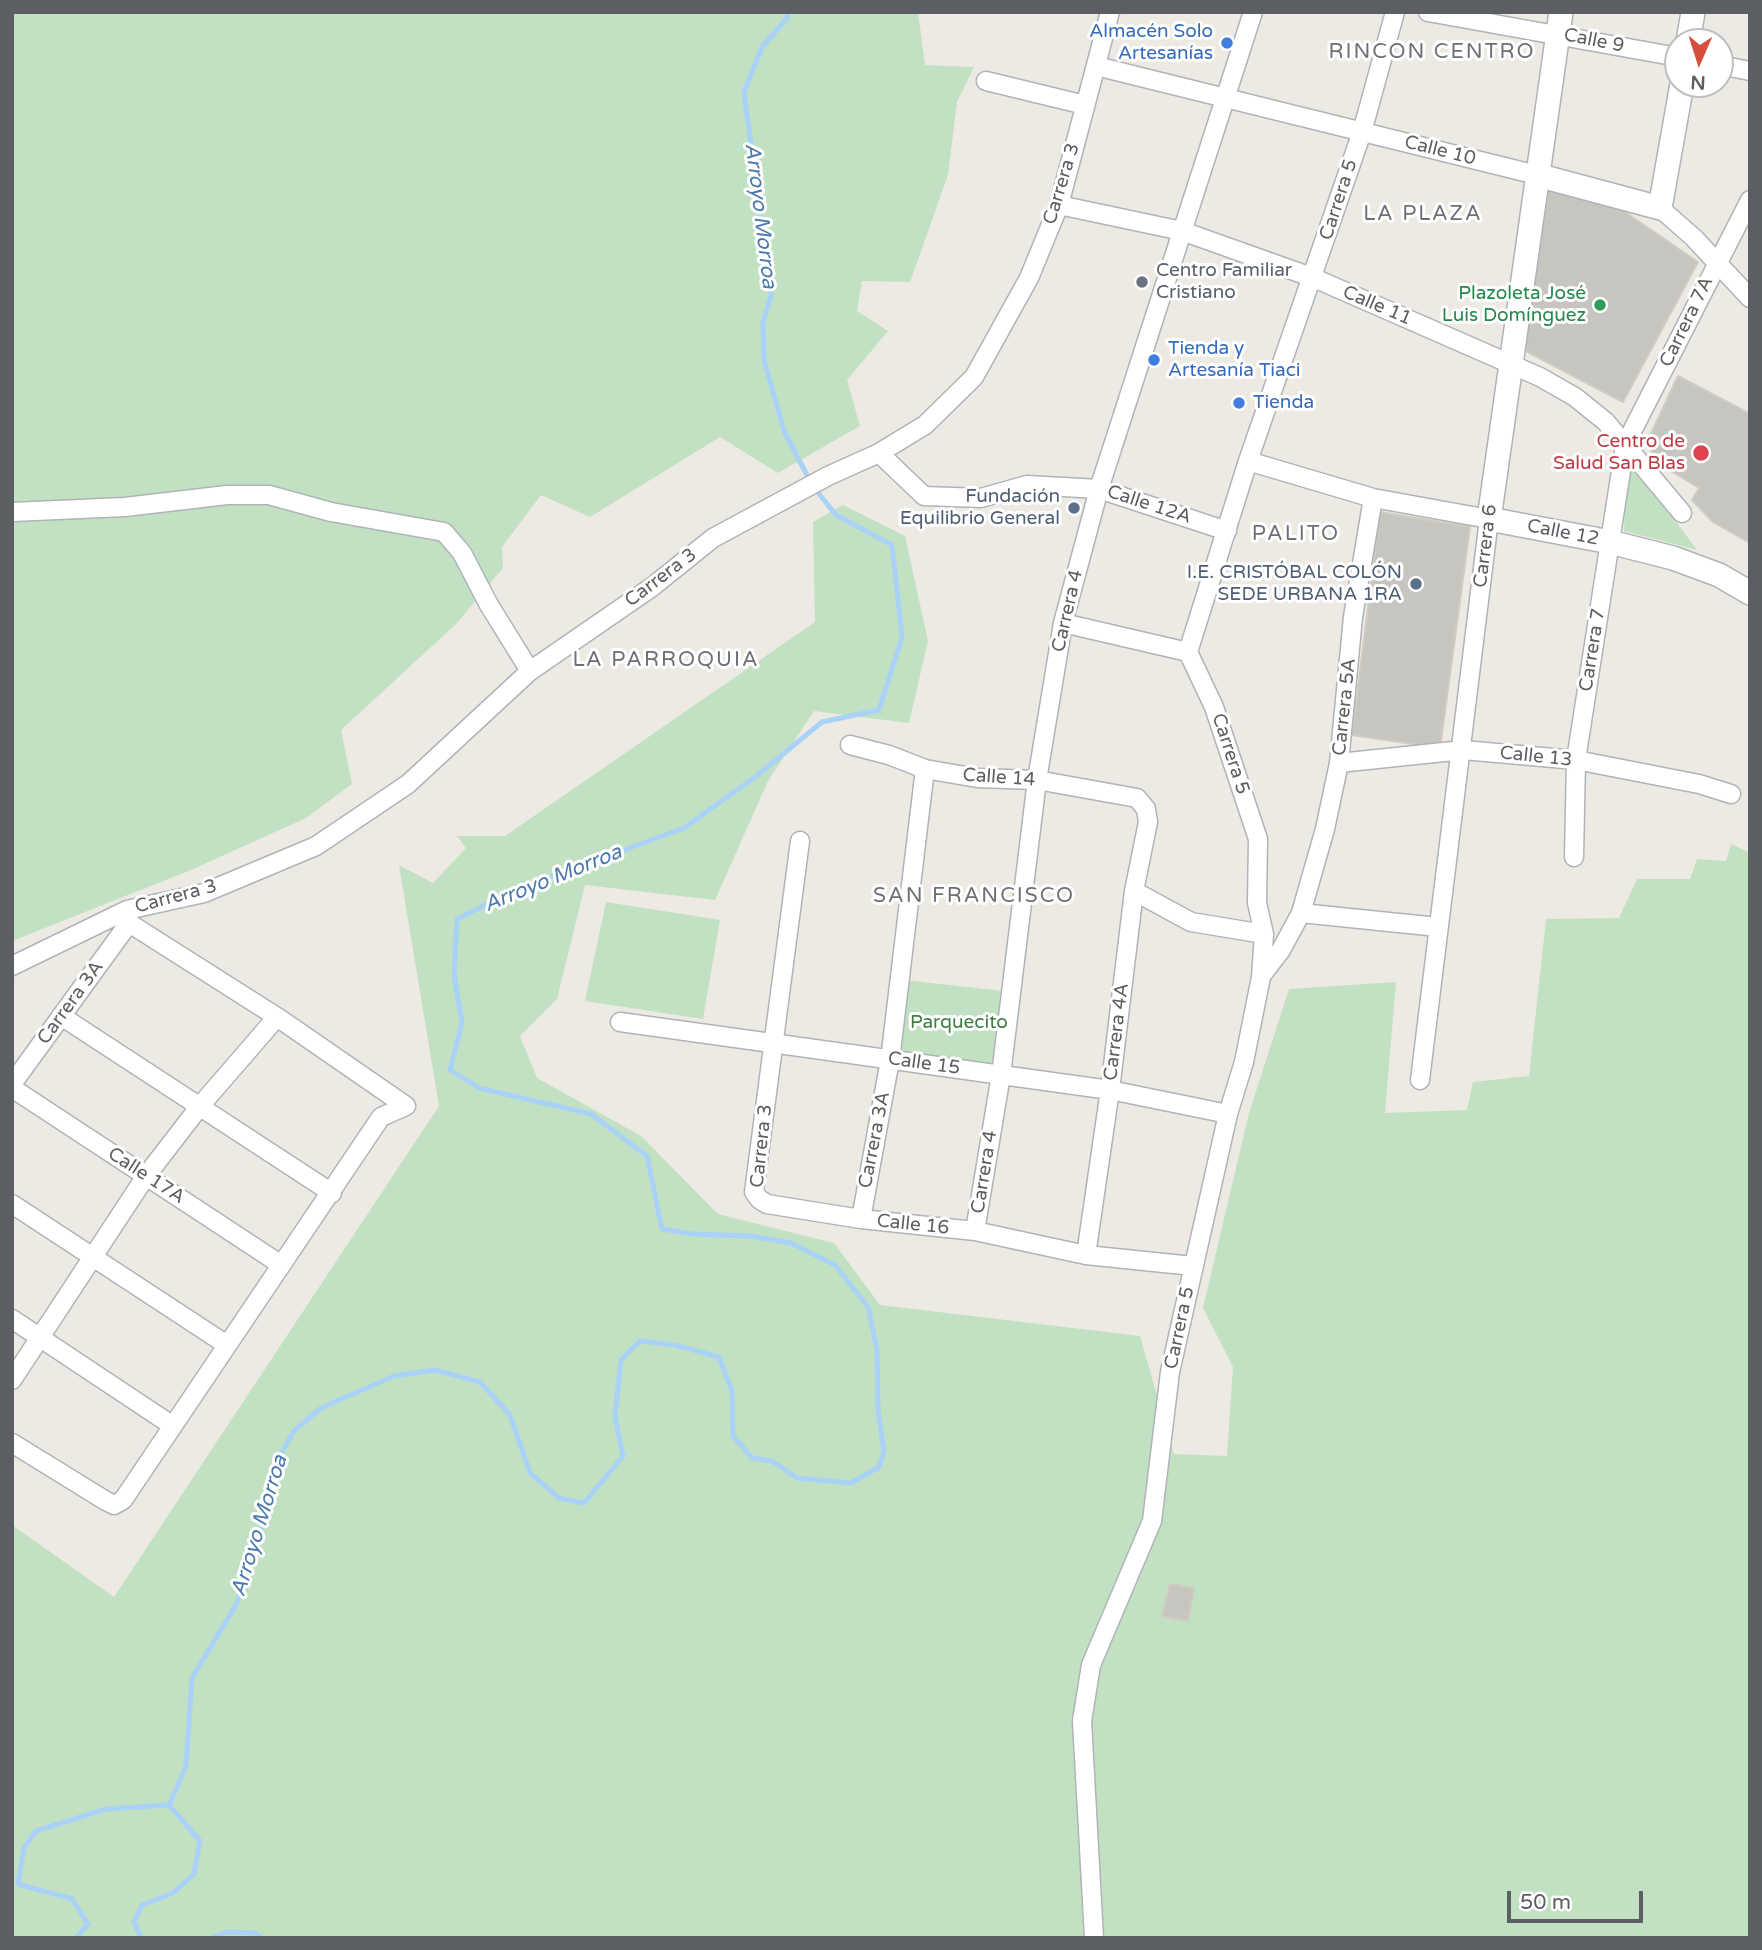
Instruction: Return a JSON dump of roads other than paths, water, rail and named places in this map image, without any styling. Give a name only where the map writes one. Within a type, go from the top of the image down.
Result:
[{"type":"street","name":"Carrera 3","points":[[12,966],[128,916],[204,894],[316,846],[408,784],[530,671],[652,587],[713,538],[828,476],[879,453],[925,425],[974,377],[1029,278],[1059,205],[1110,12]]},
{"type":"street","name":"Carrera 4","points":[[975,1231],[1001,1075],[1037,780],[1063,623],[1099,489],[1253,12]]},
{"type":"street","name":"Carrera 5","points":[[1094,1938],[1082,1721],[1091,1665],[1152,1521],[1170,1372],[1228,1114],[1244,1062],[1261,977],[1264,934],[1257,903],[1258,839],[1214,707],[1188,652],[1248,461],[1314,278],[1362,132],[1395,12]]},
{"type":"street","name":"Calle 9","points":[[1428,12],[1559,23],[1664,53]]},
{"type":"street","name":"Carrera 6","points":[[1420,1080],[1463,750],[1489,519],[1559,23]]},
{"type":"street","name":"Calle 10","points":[[1096,66],[1660,208],[1750,298]]},
{"type":"street","points":[[986,81],[1085,105]]},
{"type":"street","points":[[1660,208],[1680,98]]},
{"type":"street","name":"Carrera 7A","points":[[1625,445],[1716,262],[1750,200]]},
{"type":"street","name":"Calle 11","points":[[1059,205],[1182,231],[1314,278],[1510,362],[1576,397],[1606,422],[1682,513]]},
{"type":"street","name":"Carrera 7","points":[[1574,857],[1576,760],[1625,445]]},
{"type":"street","name":"Calle 12A","points":[[879,453],[925,496],[981,498],[1027,485],[1099,489],[1227,531]]},
{"type":"street","name":"Calle 12","points":[[1248,461],[1373,498],[1610,542],[1674,558],[1719,575],[1749,591]]},
{"type":"street","points":[[12,512],[125,507],[227,495],[269,495],[331,512],[444,533],[462,553],[489,606],[530,671]]},
{"type":"street","name":"Carrera 5A","points":[[1261,977],[1281,950],[1301,914],[1325,829],[1339,763],[1353,617],[1373,498]]},
{"type":"street","points":[[1063,623],[1188,652]]},
{"type":"street","name":"Calle 14","points":[[850,745],[889,755],[925,769],[978,778],[1037,780],[1137,798],[1146,809]]},
{"type":"street","name":"Calle 13","points":[[1339,763],[1463,750],[1576,760],[1699,784],[1731,794]]},
{"type":"street","name":"Carrera 3A","points":[[861,1219],[890,1060],[925,769]]},
{"type":"street","name":"Carrera 4A","points":[[1086,1255],[1110,1090],[1133,891],[1148,822],[1146,809]]},
{"type":"street","name":"Carrera 3","points":[[759,1199],[754,1192],[800,841]]},
{"type":"street","points":[[1133,891],[1191,922],[1264,934]]},
{"type":"street","points":[[1301,914],[1438,927]]},
{"type":"street","points":[[12,1443],[114,1504],[123,1500],[381,1117],[406,1106],[128,916]]},
{"type":"street","name":"Carrera 3A","points":[[12,1086],[128,916]]},
{"type":"street","points":[[61,1016],[332,1193]]},
{"type":"street","points":[[12,1380],[146,1176],[200,1106],[277,1017]]},
{"type":"street","name":"Calle 15","points":[[620,1022],[1110,1090],[1228,1114]]},
{"type":"street","name":"Calle 17A","points":[[12,1086],[280,1264]]},
{"type":"street","name":"Calle 16","points":[[759,1199],[767,1203],[861,1219],[975,1231],[1086,1255],[1193,1266]]},
{"type":"street","points":[[12,1204],[227,1345]]},
{"type":"street","points":[[12,1319],[173,1426]]},
{"type":"waterway","name":"Arroyo Morroa","points":[[76,1938],[88,1924],[72,1899],[18,1884],[24,1848],[36,1831],[106,1809],[169,1805],[186,1766],[192,1678],[236,1605],[257,1548],[276,1462],[294,1431],[321,1408],[394,1376],[435,1370],[480,1382],[510,1415],[530,1473],[559,1498],[584,1503],[623,1456],[615,1416],[621,1360],[640,1341],[675,1345],[719,1357],[732,1391],[733,1436],[752,1458],[772,1461],[797,1478],[851,1483],[879,1467],[884,1451],[878,1410],[877,1349],[868,1307],[835,1265],[791,1243],[751,1236],[693,1234],[662,1229],[647,1156],[591,1114],[479,1088],[450,1070],[462,1023],[454,975],[457,919],[515,890],[684,828],[759,774],[822,722],[879,710],[902,637],[892,545],[836,515],[812,485],[784,431],[764,360],[763,322],[771,295],[744,92],[762,47],[788,17],[786,12]]},
{"type":"waterway","points":[[141,1938],[134,1922],[142,1905],[173,1893],[194,1874],[200,1841],[169,1805]]},
{"type":"waterway","points":[[211,1938],[227,1932],[255,1933],[262,1938]]},
{"type":"place","name":"Almacén Solo Artesanías","points":[[1227,43]]},
{"type":"place","name":"Centro Familiar Cristiano","points":[[1142,282]]},
{"type":"place","name":"Plazoleta José Luis Domínguez","points":[[1600,305]]},
{"type":"place","name":"Tienda y Artesanía Tiaci","points":[[1154,360]]},
{"type":"place","name":"Tienda","points":[[1239,403]]},
{"type":"place","name":"Centro de Salud San Blas","points":[[1701,453]]},
{"type":"place","name":"Fundación Equilibrio General","points":[[1074,508]]},
{"type":"place","name":"I.E. CRISTÓBAL COLÓN SEDE URBANA 1RA","points":[[1416,584]]},
{"type":"district","name":"RINCON CENTRO","points":[[1432,52]]},
{"type":"district","name":"LA PLAZA","points":[[1423,214]]},
{"type":"district","name":"PALITO","points":[[1296,534]]},
{"type":"district","name":"LA PARROQUIA","points":[[666,660]]},
{"type":"district","name":"SAN FRANCISCO","points":[[974,896]]},
{"type":"park label","name":"Parquecito","points":[[959,1023]]}]
